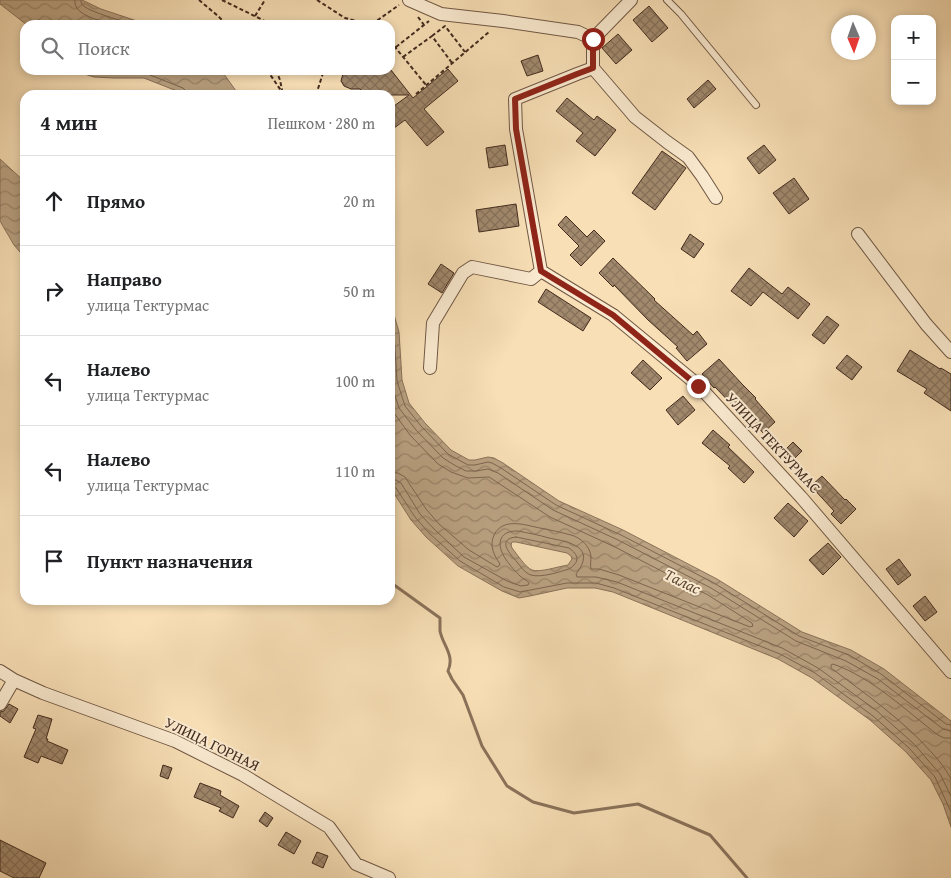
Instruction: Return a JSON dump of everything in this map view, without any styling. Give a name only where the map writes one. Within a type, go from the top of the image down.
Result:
[{"type":"street","points":[[630,0],[593,39],[593,68],[635,116],[688,157],[716,198]]},
{"type":"street","points":[[407,1],[441,14],[578,32],[593,39]]},
{"type":"street","points":[[430,368],[433,323],[463,273],[472,267],[531,279],[541,271],[516,129],[515,99],[593,68]]},
{"type":"street","points":[[858,234],[926,324],[951,352]]},
{"type":"street","name":"УЛИЦА ТЕКТУРМАС","points":[[541,271],[613,315],[698,386],[801,497],[951,672]]},
{"type":"street","name":"УЛИЦА ГОРНАЯ","points":[[0,671],[14,680],[84,708],[176,741],[244,775],[329,827],[356,864],[389,878]]},
{"type":"street","points":[[0,704],[14,680]]},
{"type":"lane","points":[[667,0],[681,14],[756,105]]},
{"type":"path","points":[[199,0],[222,20]]},
{"type":"path","points":[[222,0],[263,20]]},
{"type":"path","points":[[255,16],[265,0]]},
{"type":"path","points":[[317,0],[351,20]]},
{"type":"path","points":[[381,20],[407,1]]},
{"type":"path","points":[[426,85],[396,47],[430,20]]},
{"type":"path","points":[[416,94],[502,21]]},
{"type":"path","points":[[403,57],[445,26],[465,52]]},
{"type":"path","points":[[432,36],[452,63]]},
{"type":"path","points":[[270,75],[280,90]]},
{"type":"path","points":[[278,75],[282,90]]},
{"type":"path","points":[[318,90],[322,75]]},
{"type":"water","points":[[0,0],[82,0],[101,9],[134,20],[21,20],[0,4]]},
{"type":"water","points":[[88,75],[225,75],[235,90],[174,90],[144,78],[94,77]]},
{"type":"water","points":[[0,159],[20,177],[20,252],[0,221]]},
{"type":"water","name":"Талас","points":[[395,318],[399,332],[402,380],[409,403],[451,450],[469,460],[494,458],[559,501],[623,530],[717,579],[802,632],[851,650],[884,669],[951,721],[951,827],[943,804],[931,780],[906,752],[870,720],[812,678],[778,659],[613,592],[595,588],[567,588],[519,598],[502,591],[458,566],[426,537],[411,520],[395,495]],"holes":[[[512,542],[516,542],[567,553],[572,559],[568,565],[535,571],[524,563],[511,545]]]},
{"type":"building","points":[[649,6],[668,28],[652,42],[633,20]]},
{"type":"building","points":[[618,34],[632,50],[616,64],[602,48]]},
{"type":"building","points":[[538,55],[543,71],[527,76],[521,61]]},
{"type":"building","points":[[448,69],[458,81],[424,109],[444,132],[427,146],[405,120],[395,127],[395,105],[409,95],[395,95],[395,90],[351,89],[344,86],[341,81],[343,75],[395,75],[413,98]]},
{"type":"building","points":[[708,80],[716,89],[694,108],[687,99]]},
{"type":"building","points":[[567,98],[594,120],[597,116],[616,130],[595,156],[576,141],[583,133],[556,111]]},
{"type":"building","points":[[505,145],[508,165],[489,168],[486,148]]},
{"type":"building","points":[[764,145],[776,160],[759,174],[747,158]]},
{"type":"building","points":[[662,151],[686,168],[655,210],[632,193]]},
{"type":"building","points":[[794,178],[809,199],[789,214],[773,193]]},
{"type":"building","points":[[516,204],[519,226],[479,232],[476,210]]},
{"type":"building","points":[[566,216],[587,237],[594,230],[605,241],[581,266],[570,255],[579,246],[558,225]]},
{"type":"building","points":[[690,234],[704,244],[694,258],[681,249]]},
{"type":"building","points":[[613,258],[654,300],[693,335],[697,331],[707,344],[687,361],[676,348],[678,347],[599,273]]},
{"type":"building","points":[[441,264],[454,273],[442,293],[428,284]]},
{"type":"building","points":[[749,268],[782,294],[788,287],[810,304],[798,319],[763,292],[751,306],[731,291]]},
{"type":"building","points":[[546,289],[591,318],[583,331],[538,302]]},
{"type":"building","points":[[827,316],[839,325],[824,344],[812,335]]},
{"type":"building","points":[[910,350],[951,374],[951,411],[924,393],[927,389],[897,371]]},
{"type":"building","points":[[847,355],[862,367],[852,380],[836,368]]},
{"type":"building","points":[[719,359],[756,398],[775,422],[763,433],[743,410],[740,413],[702,374]]},
{"type":"building","points":[[643,360],[662,378],[650,390],[631,373]]},
{"type":"building","points":[[683,396],[695,410],[678,425],[666,410]]},
{"type":"building","points":[[713,430],[730,445],[728,447],[754,472],[744,483],[728,468],[730,466],[702,443]]},
{"type":"building","points":[[793,442],[802,451],[790,463],[781,454]]},
{"type":"building","points":[[822,476],[856,509],[841,524],[831,514],[834,511],[811,486]]},
{"type":"building","points":[[788,503],[808,521],[794,537],[774,518]]},
{"type":"building","points":[[828,543],[841,557],[823,575],[809,560]]},
{"type":"building","points":[[899,559],[911,575],[898,585],[886,569]]},
{"type":"building","points":[[925,596],[937,612],[925,621],[913,606]]},
{"type":"building","points":[[9,704],[18,709],[10,723],[0,716],[0,712],[4,711]]},
{"type":"building","points":[[38,715],[52,719],[47,741],[68,750],[62,764],[41,756],[38,763],[24,757],[36,729],[33,728]]},
{"type":"building","points":[[163,765],[172,768],[168,779],[160,776]]},
{"type":"building","points":[[200,783],[221,791],[220,795],[239,806],[233,818],[219,811],[221,808],[194,797]]},
{"type":"building","points":[[265,812],[273,818],[267,827],[259,821]]},
{"type":"building","points":[[286,832],[301,841],[294,854],[278,845]]},
{"type":"building","points":[[0,840],[46,863],[39,878],[14,878],[0,871]]},
{"type":"building","points":[[317,852],[328,856],[323,868],[312,863]]},
{"type":"waterway","points":[[395,586],[440,618],[441,636],[450,660],[448,671],[463,695],[482,746],[507,786],[533,802],[574,813],[638,804],[710,835],[747,878]]},
{"type":"route","points":[[593,39],[593,68],[515,99],[516,129],[541,271],[613,315],[698,386]]}]
